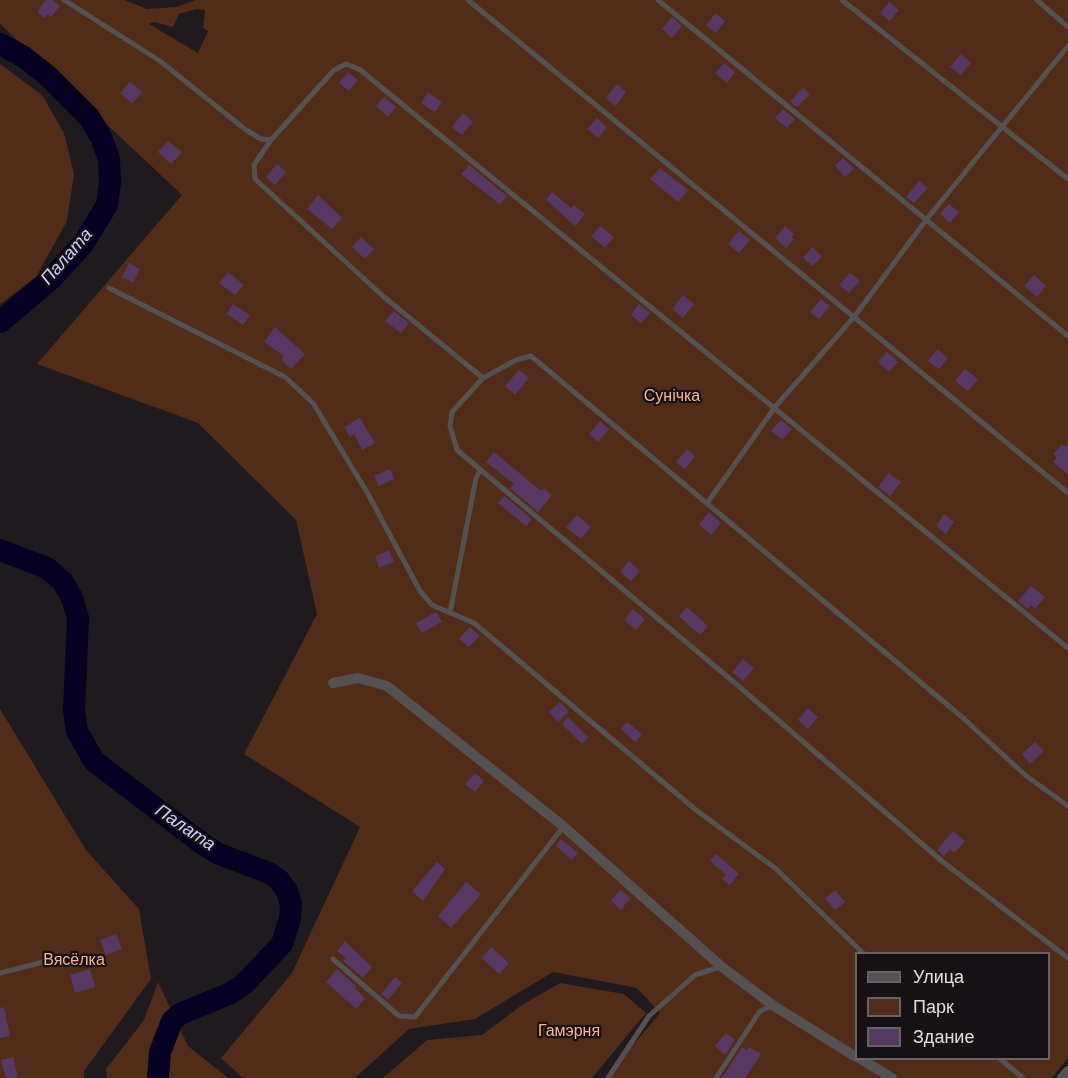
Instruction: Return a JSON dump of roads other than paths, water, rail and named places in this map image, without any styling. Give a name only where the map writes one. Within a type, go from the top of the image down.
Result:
[{"type":"street","points":[[333,683],[358,678],[387,686],[563,825],[722,966],[774,1006],[855,1056]]},
{"type":"street","points":[[860,1060],[878,1075],[892,1078]]},
{"type":"street","points":[[1062,1078],[1068,1071]]},
{"type":"lane","points":[[64,0],[160,61],[246,130],[261,139],[271,140]]},
{"type":"lane","points":[[468,0],[1068,493]]},
{"type":"lane","points":[[658,0],[1068,336]]},
{"type":"lane","points":[[842,0],[1003,125],[1068,179]]},
{"type":"lane","points":[[1037,0],[1068,27]]},
{"type":"lane","points":[[708,502],[775,407],[854,316],[926,220],[1068,46]]},
{"type":"lane","points":[[483,378],[384,297],[255,179],[254,165],[271,140],[334,70],[346,64],[359,69],[1068,648]]},
{"type":"lane","points":[[109,288],[285,376],[313,403],[368,494],[420,591],[432,605],[474,623],[696,810],[775,868],[862,952]]},
{"type":"lane","points":[[1068,806],[1025,775],[962,717],[531,356],[516,360],[483,378],[452,412],[450,426],[457,450],[480,471],[736,684],[943,862],[1068,958]]},
{"type":"lane","points":[[450,613],[476,478],[480,471]]},
{"type":"lane","points":[[333,959],[399,1016],[415,1017],[563,825]]},
{"type":"lane","points":[[0,974],[59,958]]},
{"type":"lane","points":[[608,1078],[649,1016],[695,975],[722,966]]},
{"type":"lane","points":[[716,1078],[760,1011],[774,1006]]},
{"type":"lane","points":[[1000,1060],[1023,1078]]},
{"type":"waterway","name":"Палата","points":[[0,44],[24,57],[48,76],[89,117],[101,137],[109,159],[110,183],[107,205],[83,244],[51,279],[0,322]]},
{"type":"waterway","name":"Палата","points":[[0,550],[47,568],[63,582],[72,598],[78,618],[74,711],[77,731],[94,761],[204,845],[219,854],[269,873],[279,880],[287,891],[291,904],[290,918],[282,944],[245,983],[231,993],[180,1014],[172,1021],[160,1052],[158,1078]]},
{"type":"park label","name":"Сунічка","points":[[672,397]]},
{"type":"park label","name":"Вясёлка","points":[[74,961]]},
{"type":"park label","name":"Гамэрня","points":[[569,1032]]}]
